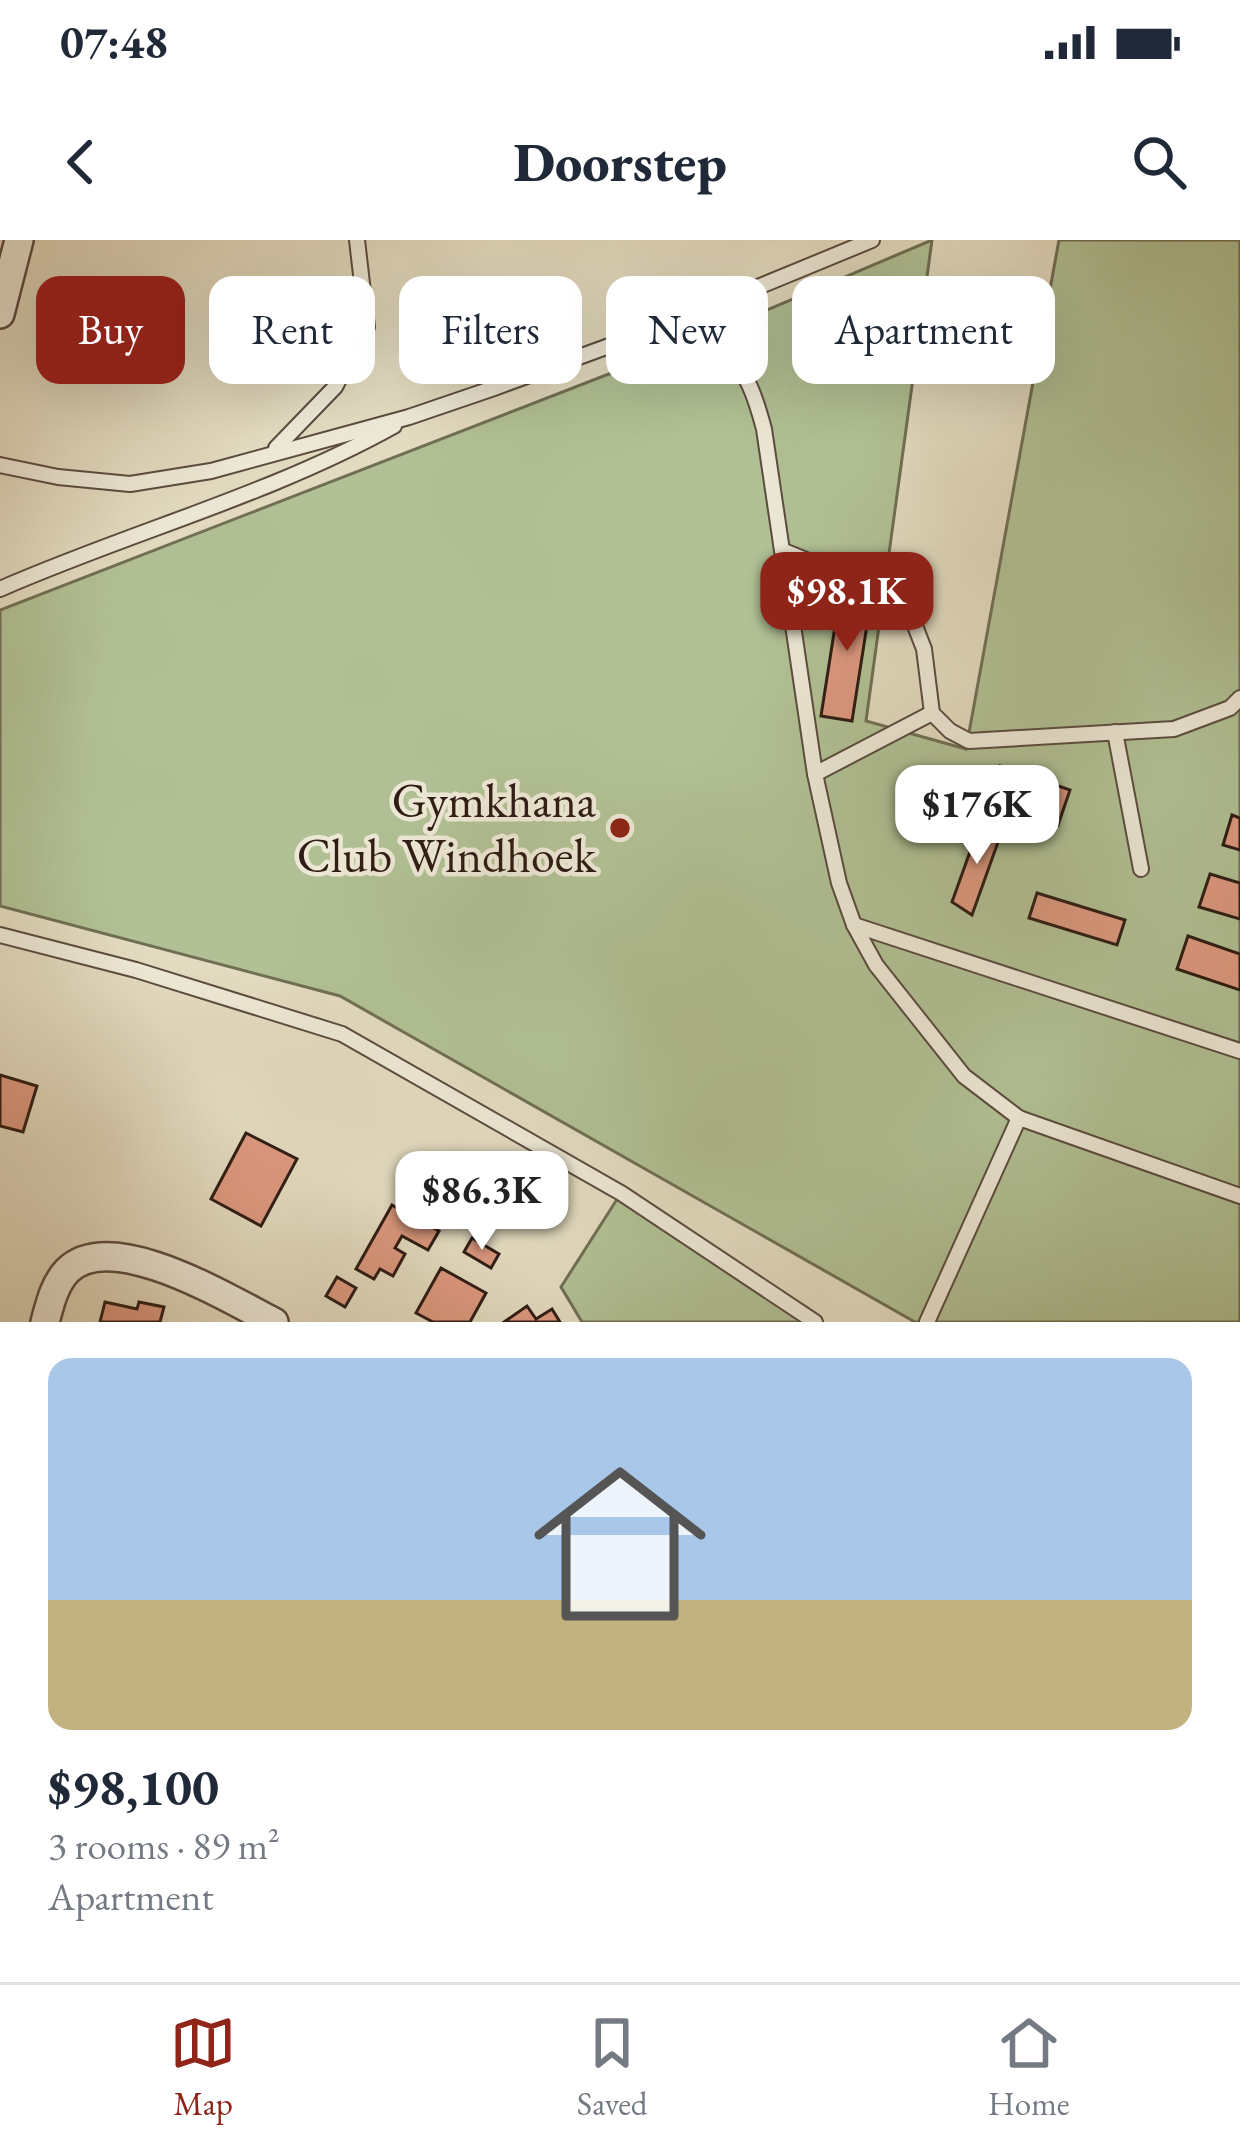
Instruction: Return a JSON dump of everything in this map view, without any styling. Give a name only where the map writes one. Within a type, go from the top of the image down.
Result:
[{"type":"street","points":[[0,314],[19,240]]},
{"type":"street","points":[[45,1322],[52,1295],[68,1269],[92,1258],[124,1258],[174,1272],[274,1322]]},
{"type":"lane","points":[[272,451],[335,388],[367,327],[357,240]]},
{"type":"lane","points":[[768,283],[872,240]]},
{"type":"lane","points":[[0,465],[130,484],[211,471],[409,418],[606,348]]},
{"type":"lane","points":[[751,384],[764,429],[815,774],[838,884],[876,965],[964,1076],[1019,1118],[1240,1196]]},
{"type":"lane","points":[[0,590],[335,456],[409,418]]},
{"type":"lane","points":[[784,550],[897,597],[910,613],[925,649],[932,713],[969,742],[1174,729],[1230,708],[1240,698]]},
{"type":"lane","points":[[815,774],[932,713]]},
{"type":"lane","points":[[1115,732],[1141,869]]},
{"type":"lane","points":[[854,925],[1240,1052]]},
{"type":"lane","points":[[0,935],[136,970],[343,1034],[621,1193],[815,1322]]},
{"type":"lane","points":[[927,1322],[1019,1118]]},
{"type":"green space","name":"Gymkhana Club Windhoek","points":[[932,240],[927,276],[847,276]]},
{"type":"green space","name":"Gymkhana Club Windhoek","points":[[1059,240],[1240,240],[1240,1322],[915,1322],[340,996],[0,906],[0,610],[606,375],[606,384],[768,384],[768,310],[792,299],[792,384],[912,384],[866,721],[966,749],[1033,384],[1055,384],[1052,276]]},
{"type":"green space","points":[[621,1193],[815,1322],[582,1322],[561,1287]]},
{"type":"building","points":[[841,588],[872,593],[852,721],[821,716]]},
{"type":"building","points":[[1000,766],[1070,790],[1058,825],[1009,808],[1004,821],[983,814]]},
{"type":"building","points":[[1232,815],[1240,818],[1240,850],[1223,845]]},
{"type":"building","points":[[981,821],[1003,828],[972,915],[952,902]]},
{"type":"building","points":[[1210,874],[1240,883],[1240,919],[1199,907]]},
{"type":"building","points":[[1037,893],[1125,920],[1117,945],[1029,918]]},
{"type":"building","points":[[1188,936],[1240,954],[1240,990],[1177,969]]},
{"type":"building","points":[[0,1075],[37,1086],[23,1132],[0,1126]]},
{"type":"building","points":[[246,1133],[297,1159],[261,1226],[211,1199]]},
{"type":"building","points":[[392,1205],[439,1231],[428,1250],[402,1236],[395,1248],[405,1254],[393,1276],[380,1269],[374,1279],[356,1269]]},
{"type":"building","points":[[472,1238],[499,1254],[491,1268],[464,1252]]},
{"type":"building","points":[[441,1268],[486,1293],[470,1322],[433,1322],[416,1313]]},
{"type":"building","points":[[337,1277],[356,1288],[345,1307],[326,1296]]},
{"type":"building","points":[[105,1302],[137,1309],[139,1302],[164,1307],[160,1322],[100,1322]]},
{"type":"building","points":[[527,1306],[536,1319],[552,1309],[560,1322],[504,1322]]},
{"type":"place","name":"Gymkhana Club Windhoek","points":[[620,828]]}]
